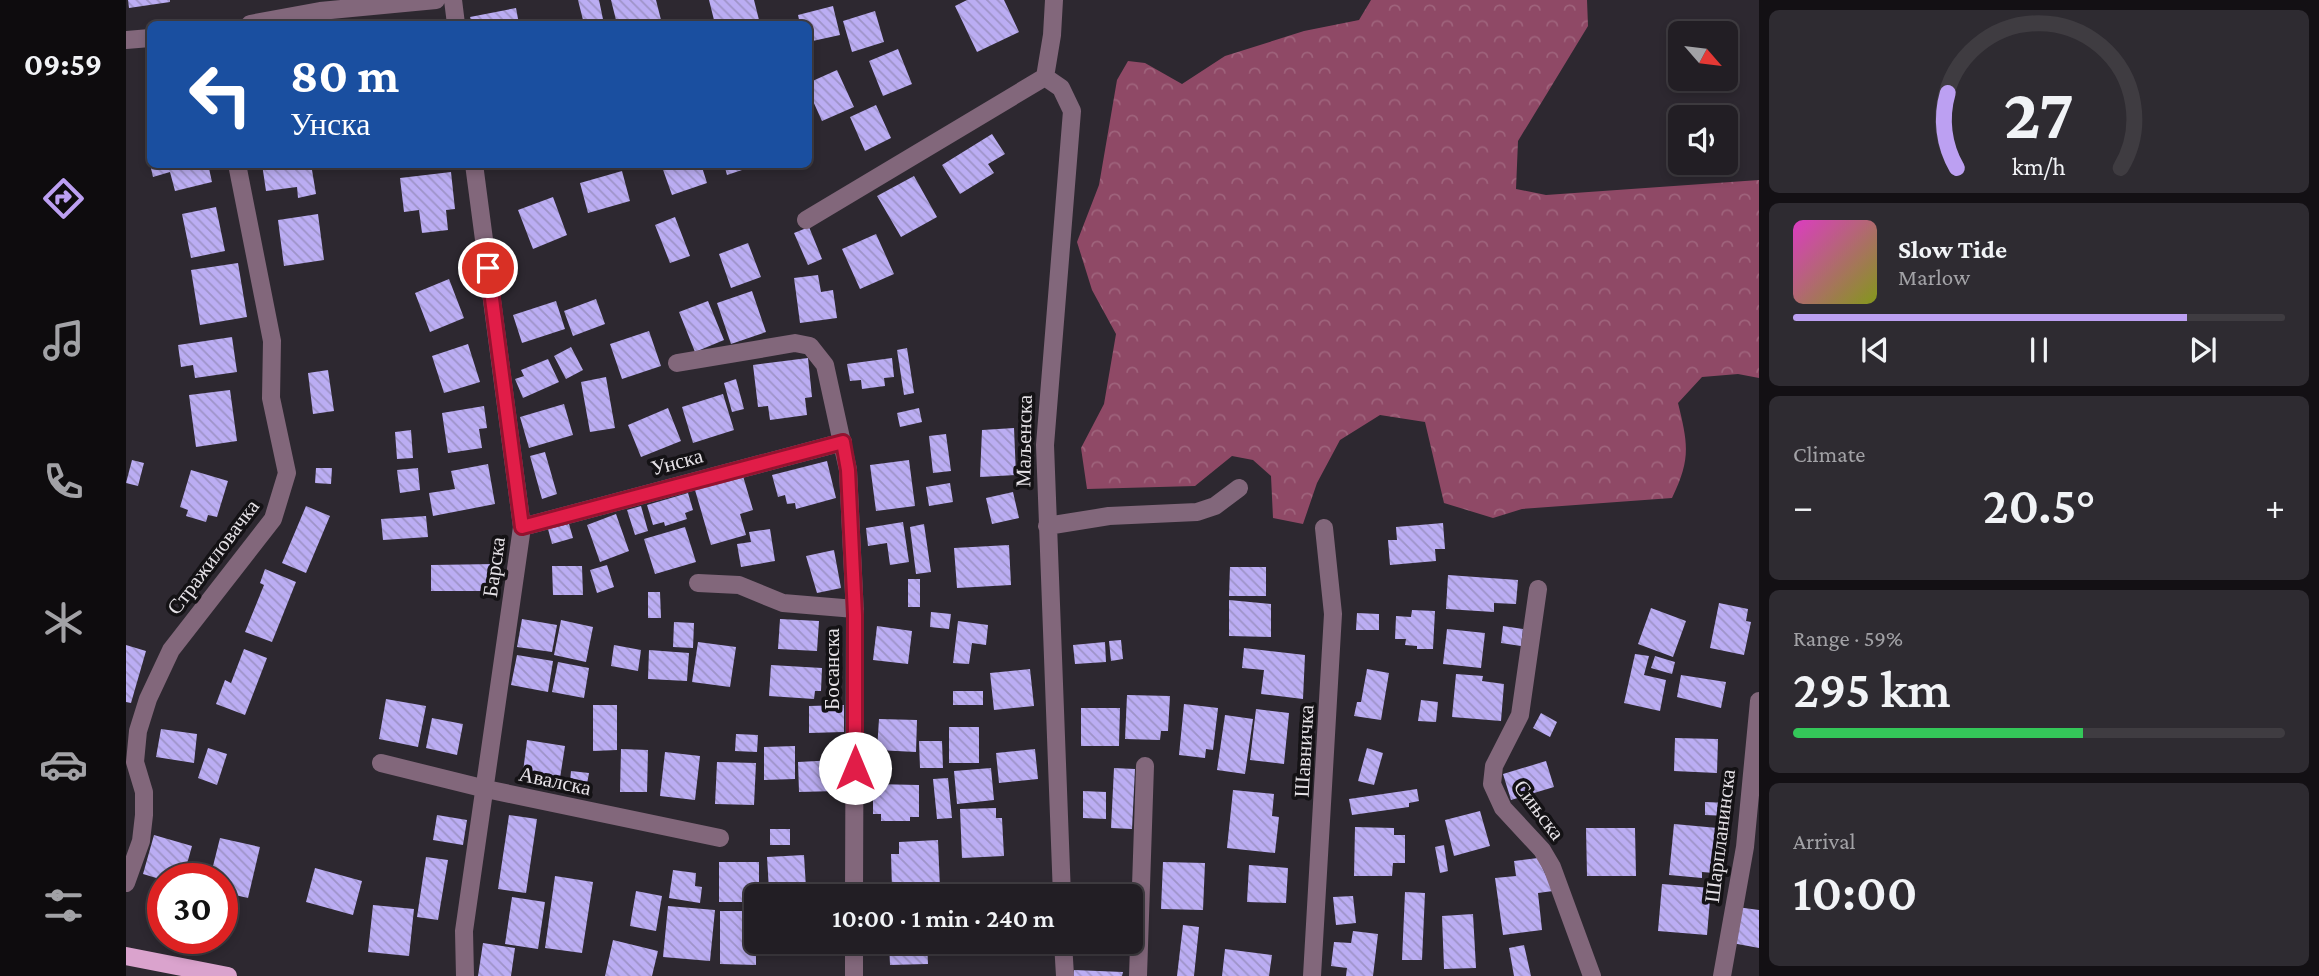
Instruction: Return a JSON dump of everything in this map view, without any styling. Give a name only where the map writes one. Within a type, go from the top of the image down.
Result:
[{"type":"main road","points":[[126,956],[228,976]]},
{"type":"street","points":[[262,21],[319,6],[436,0]]},
{"type":"street","points":[[453,0],[456,21]]},
{"type":"street","points":[[806,220],[1045,77],[1054,0]]},
{"type":"street","points":[[126,40],[147,38]]},
{"type":"street","name":"Маљенска","points":[[1045,77],[1061,88],[1072,111],[1045,445],[1062,884]]},
{"type":"street","name":"Стражиловачка","points":[[126,883],[141,841],[144,792],[135,762],[138,731],[148,699],[171,650],[273,519],[287,473],[271,398],[272,341],[238,168]]},
{"type":"street","name":"Барска","points":[[465,976],[464,931],[522,527],[475,168]]},
{"type":"street","name":"Босанска","points":[[677,363],[795,342],[810,346],[825,365],[848,470],[855,609],[854,884]]},
{"type":"street","name":"Унска","points":[[522,527],[843,442]]},
{"type":"street","points":[[1047,526],[1109,516],[1197,512],[1216,506],[1239,488]]},
{"type":"street","name":"Шавничка","points":[[1312,976],[1333,614],[1324,527]]},
{"type":"street","points":[[698,583],[739,585],[783,603],[855,609]]},
{"type":"street","name":"Сињска","points":[[1538,589],[1520,715],[1494,766],[1492,784],[1503,808],[1542,850],[1552,867],[1592,976]]},
{"type":"street","name":"Шарпланинска","points":[[1722,976],[1745,847],[1759,701]]},
{"type":"street","name":"Авалска","points":[[381,763],[486,789],[720,838]]},
{"type":"street","points":[[1138,976],[1145,766]]},
{"type":"street","points":[[854,954],[854,976]]},
{"type":"street","points":[[1064,954],[1065,976]]},
{"type":"green space","points":[[1371,0],[1587,0],[1588,26],[1518,141],[1516,189],[1546,195],[1759,180],[1759,378],[1738,374],[1702,377],[1678,403],[1686,451],[1685,462],[1672,498],[1522,509],[1493,518],[1444,503],[1425,422],[1380,415],[1340,440],[1317,483],[1303,524],[1273,518],[1271,476],[1253,460],[1232,456],[1195,486],[1087,489],[1081,448],[1104,404],[1116,334],[1092,290],[1077,242],[1099,185],[1117,80],[1128,61],[1145,63],[1182,84],[1225,56],[1304,31],[1359,20]]},
{"type":"building","points":[[128,0],[170,0],[170,2],[129,8]]},
{"type":"building","points":[[578,0],[599,0],[603,21],[583,21]]},
{"type":"building","points":[[611,0],[656,0],[661,21],[616,21]]},
{"type":"building","points":[[709,0],[754,0],[759,20],[714,21]]},
{"type":"building","points":[[967,0],[1004,0],[1019,32],[977,52],[955,6]]},
{"type":"building","points":[[833,6],[840,35],[812,41],[812,21],[799,21],[798,15]]},
{"type":"building","points":[[516,8],[518,21],[471,21],[470,17]]},
{"type":"building","points":[[875,11],[884,42],[852,52],[843,21]]},
{"type":"building","points":[[898,49],[912,84],[883,96],[869,61]]},
{"type":"building","points":[[837,70],[854,107],[822,121],[812,99],[812,81]]},
{"type":"building","points":[[876,105],[891,138],[865,151],[850,117]]},
{"type":"building","points":[[992,134],[1005,154],[988,164],[994,173],[960,194],[942,165]]},
{"type":"building","points":[[151,168],[209,168],[212,182],[175,191],[170,172],[153,177]]},
{"type":"building","points":[[263,168],[312,168],[316,194],[298,198],[297,187],[266,191]]},
{"type":"building","points":[[662,168],[702,168],[707,183],[672,195]]},
{"type":"building","points":[[725,168],[748,168],[727,175]]},
{"type":"building","points":[[622,171],[630,201],[588,213],[580,183]]},
{"type":"building","points":[[451,172],[455,209],[446,210],[448,230],[422,233],[419,210],[404,212],[400,178]]},
{"type":"building","points":[[914,176],[937,217],[901,237],[877,196]]},
{"type":"building","points":[[553,197],[567,235],[533,249],[518,210]]},
{"type":"building","points":[[216,207],[225,251],[191,258],[182,214]]},
{"type":"building","points":[[318,214],[324,260],[284,266],[278,220]]},
{"type":"building","points":[[675,217],[690,256],[670,263],[655,225]]},
{"type":"building","points":[[809,227],[822,259],[808,265],[794,233]]},
{"type":"building","points":[[876,234],[894,274],[860,289],[842,249]]},
{"type":"building","points":[[748,243],[761,277],[731,288],[719,254]]},
{"type":"building","points":[[238,263],[247,317],[200,325],[191,270]]},
{"type":"building","points":[[818,275],[821,292],[833,290],[837,318],[800,323],[794,278]]},
{"type":"building","points":[[449,279],[464,318],[430,332],[415,293]]},
{"type":"building","points":[[752,291],[766,332],[731,344],[717,303]]},
{"type":"building","points":[[596,299],[605,324],[573,336],[564,311]]},
{"type":"building","points":[[556,301],[565,329],[522,343],[513,315]]},
{"type":"building","points":[[708,301],[724,340],[695,352],[679,312]]},
{"type":"building","points":[[649,331],[661,366],[622,379],[610,344]]},
{"type":"building","points":[[232,337],[237,372],[195,378],[193,365],[181,367],[178,345]]},
{"type":"building","points":[[468,344],[480,382],[444,393],[432,356]]},
{"type":"building","points":[[571,347],[583,370],[566,379],[554,356]]},
{"type":"building","points":[[907,348],[914,393],[904,395],[897,350]]},
{"type":"building","points":[[808,358],[812,397],[805,398],[807,415],[770,420],[768,406],[758,407],[753,365]]},
{"type":"building","points":[[892,358],[894,377],[884,378],[885,386],[862,389],[861,380],[850,381],[847,364]]},
{"type":"building","points":[[548,359],[559,382],[523,398],[515,379],[524,376],[521,370]]},
{"type":"building","points":[[328,370],[334,411],[313,414],[308,373]]},
{"type":"building","points":[[606,377],[615,428],[590,432],[581,382]]},
{"type":"building","points":[[736,379],[744,409],[732,412],[724,383]]},
{"type":"building","points":[[230,390],[237,441],[196,447],[189,395]]},
{"type":"building","points":[[723,394],[734,430],[693,443],[682,407]]},
{"type":"building","points":[[564,404],[573,435],[529,448],[520,417]]},
{"type":"building","points":[[484,406],[487,428],[479,429],[482,448],[448,453],[442,413]]},
{"type":"building","points":[[668,408],[681,441],[641,457],[628,425]]},
{"type":"building","points":[[919,408],[922,422],[900,427],[897,413]]},
{"type":"building","points":[[1014,428],[1016,475],[980,477],[982,430]]},
{"type":"building","points":[[411,430],[413,458],[397,459],[395,432]]},
{"type":"building","points":[[946,434],[951,471],[933,473],[929,436]]},
{"type":"building","points":[[545,452],[557,494],[542,499],[530,456]]},
{"type":"building","points":[[132,460],[144,463],[138,486],[126,483]]},
{"type":"building","points":[[909,460],[915,506],[876,511],[870,465]]},
{"type":"building","points":[[827,461],[836,498],[796,509],[795,503],[787,504],[785,495],[778,497],[772,475]]},
{"type":"building","points":[[488,464],[495,504],[433,516],[429,493],[455,489],[451,471]]},
{"type":"building","points":[[316,468],[332,468],[331,484],[315,483]]},
{"type":"building","points":[[418,468],[420,490],[400,493],[397,470]]},
{"type":"building","points":[[191,470],[228,481],[217,517],[208,515],[206,522],[186,516],[188,510],[180,507]]},
{"type":"building","points":[[743,476],[753,510],[740,514],[746,535],[711,545],[695,490]]},
{"type":"building","points":[[950,483],[953,502],[929,506],[926,487]]},
{"type":"building","points":[[1013,492],[1019,518],[992,524],[986,498]]},
{"type":"building","points":[[688,493],[693,510],[685,513],[687,519],[665,526],[664,522],[653,525],[647,505]]},
{"type":"building","points":[[306,506],[330,516],[306,573],[282,563]]},
{"type":"building","points":[[641,506],[648,531],[635,535],[627,510]]},
{"type":"building","points":[[616,514],[629,551],[600,562],[587,525]]},
{"type":"building","points":[[426,516],[428,537],[383,540],[381,519]]},
{"type":"building","points":[[903,522],[909,562],[890,565],[887,543],[868,546],[866,528]]},
{"type":"building","points":[[1443,523],[1445,549],[1435,549],[1436,561],[1390,565],[1388,540],[1397,540],[1396,527]]},
{"type":"building","points":[[569,524],[573,538],[552,544],[548,529]]},
{"type":"building","points":[[924,524],[931,572],[916,574],[910,527]]},
{"type":"building","points":[[685,527],[696,562],[655,574],[644,539]]},
{"type":"building","points":[[770,529],[775,561],[741,567],[737,544],[751,542],[749,532]]},
{"type":"building","points":[[1009,545],[1011,585],[957,588],[954,548]]},
{"type":"building","points":[[834,550],[841,588],[817,593],[806,556]]},
{"type":"building","points":[[495,564],[495,591],[431,591],[431,565]]},
{"type":"building","points":[[607,565],[614,587],[597,593],[590,570]]},
{"type":"building","points":[[552,566],[582,566],[583,595],[553,595]]},
{"type":"building","points":[[1230,567],[1266,567],[1266,596],[1229,596]]},
{"type":"building","points":[[265,569],[296,582],[272,642],[245,632],[264,585],[260,583]]},
{"type":"building","points":[[1448,575],[1518,580],[1516,604],[1494,603],[1494,612],[1446,609]]},
{"type":"building","points":[[908,579],[920,579],[920,607],[908,607]]},
{"type":"building","points":[[648,592],[660,592],[661,618],[648,618]]},
{"type":"building","points":[[1229,600],[1271,604],[1271,637],[1229,636]]},
{"type":"building","points":[[1719,603],[1748,609],[1746,621],[1751,622],[1744,655],[1710,648]]},
{"type":"building","points":[[1651,608],[1686,621],[1673,657],[1638,644]]},
{"type":"building","points":[[1412,610],[1435,611],[1433,649],[1417,649],[1417,646],[1405,645],[1406,639],[1395,639],[1396,616],[1411,617]]},
{"type":"building","points":[[931,612],[951,614],[949,629],[930,627]]},
{"type":"building","points":[[1357,613],[1379,614],[1379,630],[1356,630]]},
{"type":"building","points":[[522,619],[557,625],[552,652],[517,647]]},
{"type":"building","points":[[780,619],[819,621],[817,651],[778,649]]},
{"type":"building","points":[[561,620],[593,627],[586,662],[554,655]]},
{"type":"building","points":[[958,621],[988,625],[986,645],[972,643],[969,664],[953,663]]},
{"type":"building","points":[[674,622],[694,623],[693,648],[673,647]]},
{"type":"building","points":[[877,626],[912,631],[908,664],[873,660]]},
{"type":"building","points":[[1503,626],[1523,629],[1521,646],[1501,643]]},
{"type":"building","points":[[1447,629],[1485,633],[1481,668],[1443,664]]},
{"type":"building","points":[[1121,640],[1123,659],[1111,661],[1109,641]]},
{"type":"building","points":[[698,642],[736,647],[730,687],[692,682]]},
{"type":"building","points":[[1105,642],[1106,662],[1075,664],[1073,645]]},
{"type":"building","points":[[126,645],[146,651],[131,703],[126,702]]},
{"type":"building","points":[[614,645],[641,650],[638,671],[611,666]]},
{"type":"building","points":[[1244,648],[1305,655],[1303,699],[1261,694],[1264,670],[1242,668]]},
{"type":"building","points":[[244,649],[267,658],[245,715],[216,704],[225,680],[231,683]]},
{"type":"building","points":[[649,650],[689,653],[687,681],[648,679]]},
{"type":"building","points":[[1635,654],[1649,656],[1644,675],[1666,680],[1660,711],[1624,703]]},
{"type":"building","points":[[517,655],[553,661],[548,692],[511,685]]},
{"type":"building","points":[[1655,656],[1675,662],[1672,674],[1651,668]]},
{"type":"building","points":[[558,662],[589,668],[584,698],[552,692]]},
{"type":"building","points":[[771,665],[822,668],[821,691],[815,691],[814,699],[769,696]]},
{"type":"building","points":[[1030,669],[1034,706],[994,710],[990,673]]},
{"type":"building","points":[[1367,669],[1389,673],[1381,720],[1354,716],[1357,702],[1361,702]]},
{"type":"building","points":[[1456,674],[1483,676],[1482,681],[1504,684],[1501,721],[1452,717]]},
{"type":"building","points":[[1681,675],[1726,682],[1721,708],[1677,697]]},
{"type":"building","points":[[953,691],[983,691],[983,705],[953,705]]},
{"type":"building","points":[[1127,695],[1170,696],[1168,731],[1161,731],[1160,740],[1125,739]]},
{"type":"building","points":[[386,699],[426,706],[418,747],[379,739]]},
{"type":"building","points":[[1421,700],[1438,702],[1436,722],[1418,721]]},
{"type":"building","points":[[1184,704],[1218,708],[1213,750],[1206,749],[1205,758],[1179,755]]},
{"type":"building","points":[[593,705],[617,705],[617,750],[593,751]]},
{"type":"building","points":[[844,705],[844,732],[809,733],[809,706]]},
{"type":"building","points":[[1081,708],[1120,708],[1119,746],[1081,746]]},
{"type":"building","points":[[1256,709],[1289,713],[1284,764],[1250,760]]},
{"type":"building","points":[[1541,713],[1557,722],[1550,737],[1533,728]]},
{"type":"building","points":[[1225,715],[1253,719],[1245,774],[1217,770]]},
{"type":"building","points":[[432,718],[463,724],[457,755],[426,748]]},
{"type":"building","points":[[879,719],[917,720],[916,752],[877,750]]},
{"type":"building","points":[[949,727],[979,727],[979,763],[949,763]]},
{"type":"building","points":[[161,729],[197,734],[194,763],[156,757]]},
{"type":"building","points":[[736,734],[758,735],[757,752],[735,751]]},
{"type":"building","points":[[1675,738],[1718,739],[1717,773],[1674,771]]},
{"type":"building","points":[[527,740],[565,746],[560,778],[523,772]]},
{"type":"building","points":[[919,741],[942,741],[943,768],[920,768]]},
{"type":"building","points":[[795,746],[795,779],[764,780],[764,747]]},
{"type":"building","points":[[208,748],[227,754],[217,785],[198,778]]},
{"type":"building","points":[[1367,748],[1383,753],[1374,785],[1358,781]]},
{"type":"building","points":[[621,749],[648,750],[647,792],[620,792]]},
{"type":"building","points":[[1035,749],[1038,779],[999,783],[996,753]]},
{"type":"building","points":[[665,752],[700,756],[695,800],[660,796]]},
{"type":"building","points":[[836,760],[837,791],[799,792],[798,762]]},
{"type":"building","points":[[1546,761],[1554,787],[1511,800],[1503,774]]},
{"type":"building","points":[[717,762],[756,763],[754,805],[715,804]]},
{"type":"building","points":[[991,768],[994,800],[957,804],[954,771]]},
{"type":"building","points":[[1114,768],[1135,769],[1132,829],[1111,828]]},
{"type":"building","points":[[571,771],[589,773],[585,795],[569,793]]},
{"type":"building","points":[[948,778],[952,818],[937,819],[933,779]]},
{"type":"building","points":[[873,784],[919,785],[919,817],[910,817],[910,821],[881,821],[881,814],[873,814]]},
{"type":"building","points":[[1417,789],[1419,801],[1409,803],[1409,807],[1352,815],[1349,799]]},
{"type":"building","points":[[1233,790],[1274,794],[1272,816],[1279,817],[1275,853],[1227,848]]},
{"type":"building","points":[[1083,791],[1106,792],[1106,819],[1083,818]]},
{"type":"building","points":[[1705,802],[1729,803],[1729,816],[1705,815]]},
{"type":"building","points":[[996,808],[996,818],[1002,818],[1004,856],[962,858],[960,809]]},
{"type":"building","points":[[1480,811],[1490,846],[1454,856],[1445,820]]},
{"type":"building","points":[[437,815],[467,820],[463,845],[433,840]]},
{"type":"building","points":[[509,815],[537,819],[526,893],[498,889]]},
{"type":"building","points":[[1674,824],[1718,828],[1714,873],[1702,872],[1702,878],[1669,875]]},
{"type":"building","points":[[1355,827],[1394,828],[1394,835],[1405,835],[1405,863],[1393,863],[1392,876],[1354,876]]},
{"type":"building","points":[[1586,828],[1635,828],[1636,876],[1587,876]]},
{"type":"building","points":[[770,829],[790,829],[790,845],[770,845]]},
{"type":"building","points":[[154,835],[192,846],[187,863],[147,863],[147,875],[143,874]]},
{"type":"building","points":[[220,838],[260,847],[248,898],[238,896],[238,863],[214,863]]},
{"type":"building","points":[[938,840],[940,884],[892,884],[891,854],[899,854],[899,842]]},
{"type":"building","points":[[1444,845],[1448,871],[1440,873],[1435,847]]},
{"type":"building","points":[[804,855],[806,884],[769,884],[767,857]]},
{"type":"building","points":[[426,857],[448,860],[438,920],[417,917]]},
{"type":"building","points":[[1538,858],[1553,891],[1538,893],[1542,930],[1503,935],[1495,878],[1516,876],[1514,861]]},
{"type":"building","points":[[719,862],[759,862],[759,884],[744,884],[744,902],[719,902]]},
{"type":"building","points":[[1163,862],[1205,863],[1203,910],[1161,909]]},
{"type":"building","points":[[1249,865],[1288,868],[1286,903],[1247,902]]},
{"type":"building","points":[[315,868],[362,881],[353,915],[306,902]]},
{"type":"building","points":[[673,870],[696,873],[695,886],[702,887],[700,903],[669,898]]},
{"type":"building","points":[[555,876],[593,882],[582,953],[545,948]]},
{"type":"building","points":[[1013,883],[1044,883],[1044,884]]},
{"type":"building","points":[[1662,884],[1711,888],[1707,935],[1658,931]]},
{"type":"building","points":[[636,891],[662,896],[656,931],[630,926]]},
{"type":"building","points":[[1405,892],[1425,893],[1422,960],[1402,960]]},
{"type":"building","points":[[1353,896],[1356,923],[1336,925],[1333,897]]},
{"type":"building","points":[[512,897],[545,902],[538,949],[505,944]]},
{"type":"building","points":[[373,905],[414,909],[409,956],[368,952]]},
{"type":"building","points":[[668,906],[715,910],[710,961],[663,957]]},
{"type":"building","points":[[1737,907],[1759,910],[1759,948],[1732,943]]},
{"type":"building","points":[[720,911],[744,911],[744,954],[756,954],[756,965],[720,964]]},
{"type":"building","points":[[1473,914],[1476,968],[1444,969],[1442,916]]},
{"type":"building","points":[[1183,925],[1199,927],[1194,976],[1177,976]]},
{"type":"building","points":[[1353,931],[1378,934],[1373,976],[1346,976],[1347,968],[1331,966],[1334,942],[1351,943]]},
{"type":"building","points":[[613,940],[658,951],[652,976],[605,976]]},
{"type":"building","points":[[483,943],[515,948],[511,976],[478,976]]},
{"type":"building","points":[[1524,945],[1531,976],[1514,976],[1509,948]]},
{"type":"building","points":[[1225,949],[1272,955],[1269,976],[1222,976]]},
{"type":"building","points":[[890,954],[928,954],[928,964],[890,965]]},
{"type":"building","points":[[1074,970],[1123,972],[1122,976],[1073,976]]},
{"type":"route","points":[[488,268],[522,527],[843,442],[848,470],[855,615],[855,768]]}]
